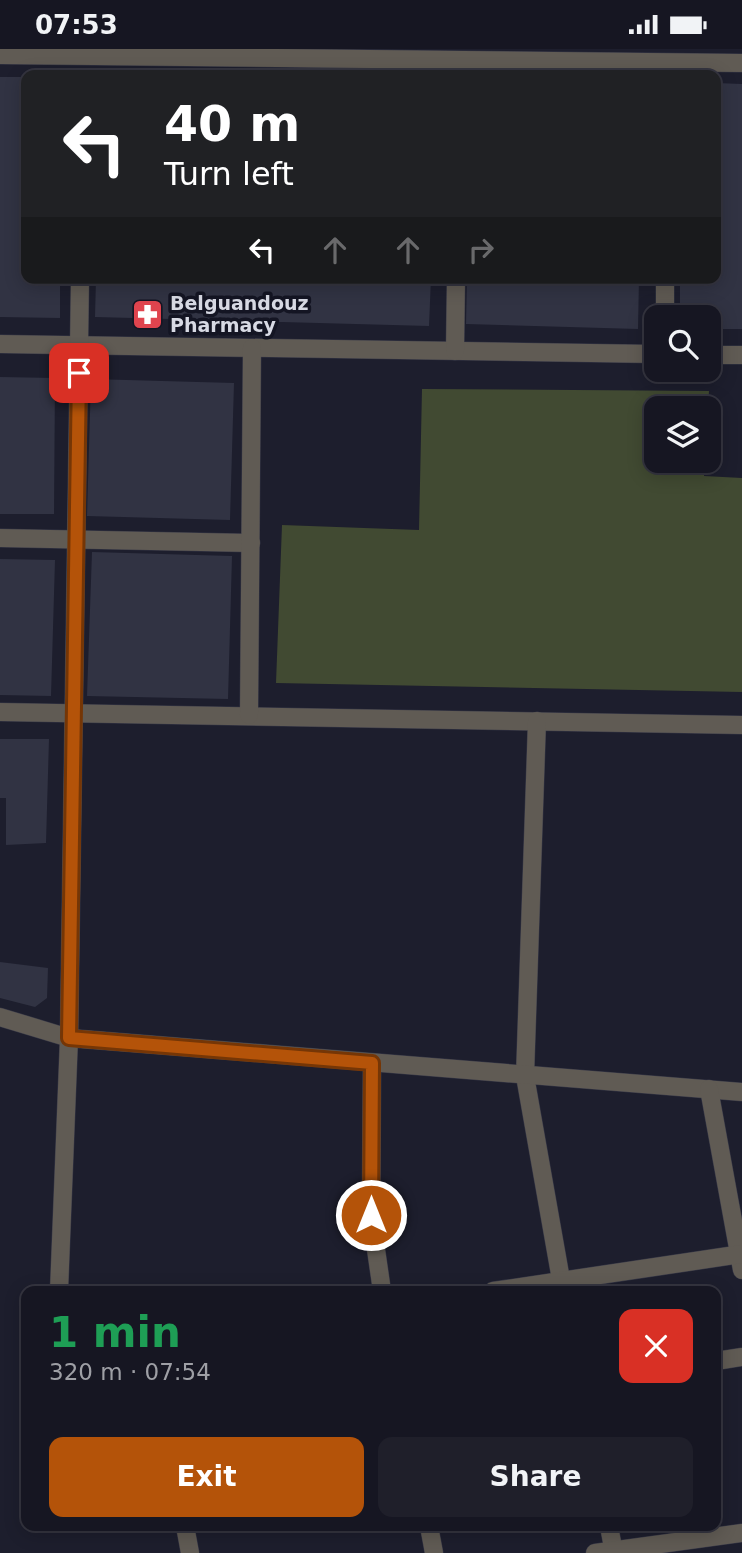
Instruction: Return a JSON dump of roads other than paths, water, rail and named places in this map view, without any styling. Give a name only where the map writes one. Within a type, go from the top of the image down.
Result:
[{"type":"street","points":[[0,55],[82,53],[459,61],[742,63]]},
{"type":"street","points":[[60,1286],[69,1038],[80,284]]},
{"type":"street","points":[[455,351],[456,284]]},
{"type":"street","points":[[665,284],[665,305]]},
{"type":"street","points":[[0,344],[644,354]]},
{"type":"street","points":[[249,715],[252,348]]},
{"type":"street","points":[[721,355],[742,355]]},
{"type":"street","points":[[0,538],[251,543]]},
{"type":"street","points":[[0,712],[742,725]]},
{"type":"street","points":[[537,721],[525,1076],[562,1286],[741,1259],[709,1089]]},
{"type":"street","points":[[0,1017],[69,1038],[742,1092]]},
{"type":"street","points":[[372,1063],[371,1215],[381,1286]]},
{"type":"street","points":[[721,1359],[742,1357]]},
{"type":"street","points":[[186,1531],[190,1553]]},
{"type":"street","points":[[430,1531],[434,1553]]},
{"type":"street","points":[[610,1531],[614,1552]]},
{"type":"street","points":[[595,1553],[742,1533]]},
{"type":"place","name":"Belguandouz Pharmacy","points":[[147,314]]}]
